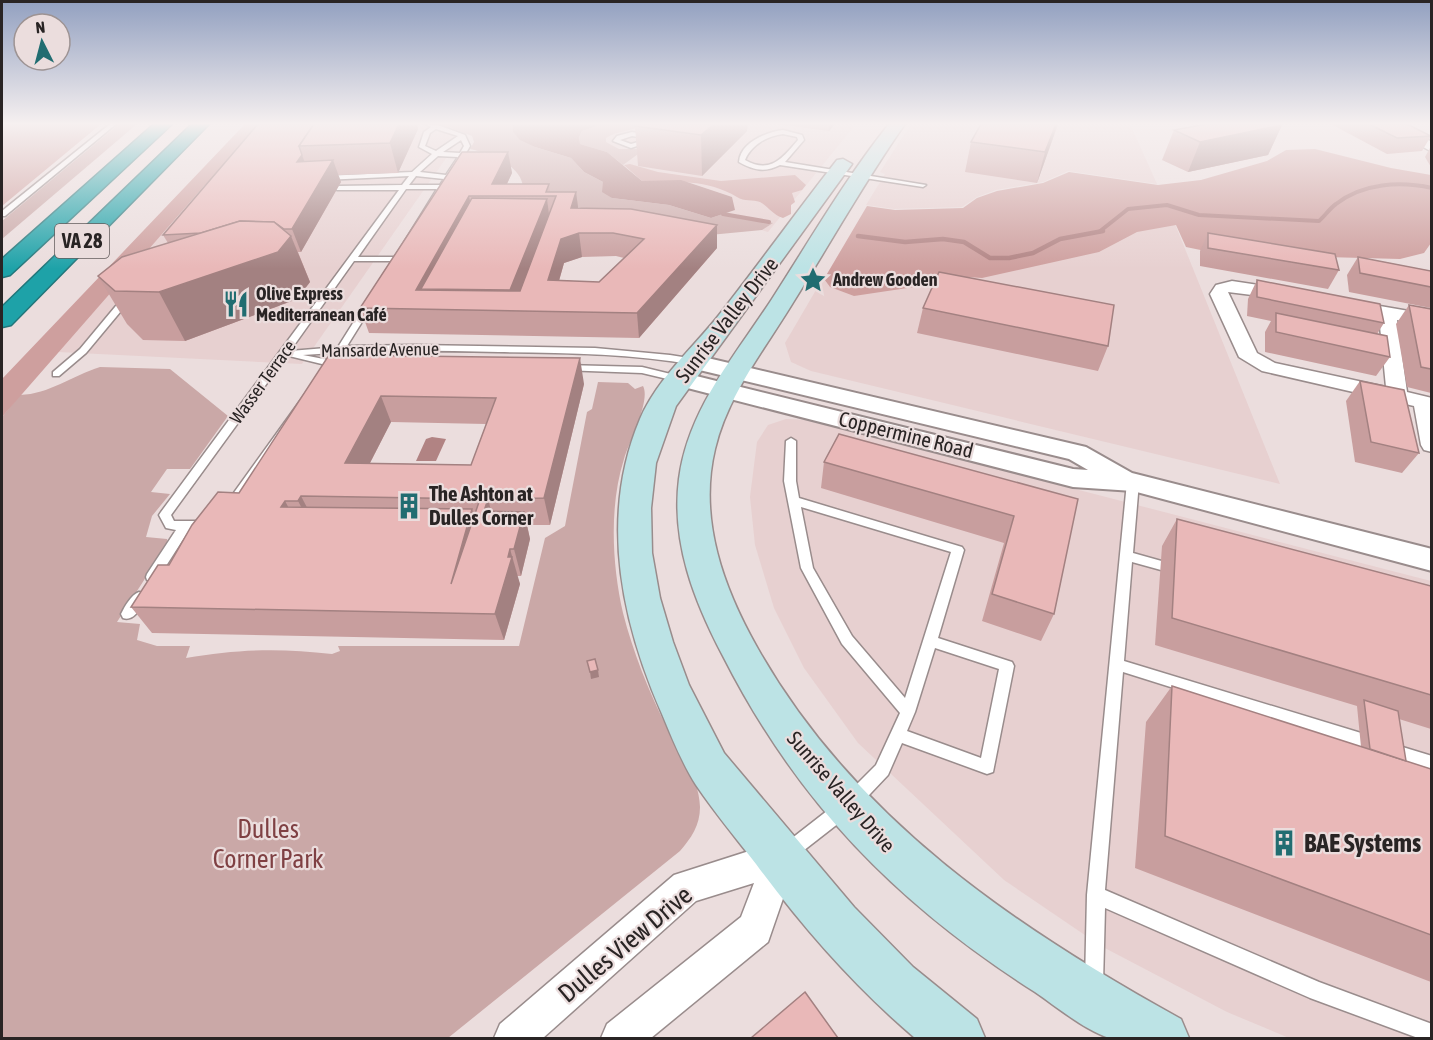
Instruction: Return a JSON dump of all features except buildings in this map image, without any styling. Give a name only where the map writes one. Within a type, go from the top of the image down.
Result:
[{"type":"highway","name":"VA 28","points":[[2,270],[110,173]]},
{"type":"highway","name":"VA 28","points":[[2,320],[152,173]]},
{"type":"main road","name":"Sunrise Valley Drive","points":[[850,173],[767,268],[687,370],[656,417],[645,446],[633,516],[637,572],[648,625],[670,688],[711,769],[841,932],[939,1025],[958,1038]]},
{"type":"main road","name":"Sunrise Valley Drive","points":[[848,175],[706,428],[693,488],[693,524],[699,559],[735,644],[766,702],[802,755],[883,844],[967,915],[1093,1002],[1162,1038]]},
{"type":"street","points":[[1306,298],[1232,286],[1222,289],[1219,294],[1249,357],[1258,363],[1427,403],[1431,445]]},
{"type":"street","points":[[1329,302],[1431,321]]},
{"type":"street","points":[[1387,312],[1397,396]]},
{"type":"street","name":"Coppermine Road","points":[[687,370],[732,380],[1073,478],[1133,482],[1431,560]]},
{"type":"street","points":[[621,1038],[755,929],[780,858]]},
{"type":"street","name":"Dulles View Drive","points":[[514,1038],[686,887],[780,858]]},
{"type":"lane","points":[[2,214],[53,173]]},
{"type":"lane","points":[[319,178],[434,173]]},
{"type":"lane","points":[[128,614],[184,528],[204,525],[224,515],[331,365],[442,187],[454,173]]},
{"type":"lane","points":[[834,173],[923,185]]},
{"type":"lane","name":"Wasser Terrace","points":[[184,528],[170,525],[165,515],[414,174]]},
{"type":"lane","points":[[337,188],[442,187]]},
{"type":"lane","points":[[352,259],[411,259]]},
{"type":"lane","points":[[56,374],[83,351],[135,289]]},
{"type":"lane","name":"Mansarde Avenue","points":[[284,354],[342,347],[602,350],[652,353],[687,370]]},
{"type":"lane","name":"Mansarde Avenue","points":[[284,354],[331,365],[349,365]]},
{"type":"lane","points":[[549,368],[687,370]]},
{"type":"lane","points":[[791,441],[788,464],[807,568],[848,640],[909,712]]},
{"type":"lane","points":[[1093,1002],[1096,895],[1133,482]]},
{"type":"lane","name":"Dulles View Drive","points":[[780,858],[847,806],[882,770],[909,712],[958,550],[793,500]]},
{"type":"lane","points":[[169,551],[184,551]]},
{"type":"lane","points":[[1126,556],[1161,565]]},
{"type":"lane","points":[[900,735],[987,767],[1007,666],[931,641]]},
{"type":"lane","points":[[1116,664],[1361,740]]},
{"type":"lane","points":[[1396,752],[1431,764]]},
{"type":"lane","points":[[1096,895],[1317,991],[1431,1034]]},
{"type":"shaded area","points":[[2,173],[42,173],[2,206]]},
{"type":"shaded area","points":[[199,173],[217,173],[2,417],[2,379]]},
{"type":"shaded area","points":[[215,173],[436,173],[302,364],[58,352]]},
{"type":"shaded area","points":[[585,173],[632,173],[642,181],[681,180],[732,197],[735,210],[711,218],[669,205],[612,198],[602,192],[603,182]]},
{"type":"shaded area","points":[[606,173],[816,173],[768,232],[630,190]]},
{"type":"shaded area","points":[[632,173],[662,173],[721,181],[795,175],[806,185],[802,190],[792,193],[795,202],[791,205],[791,214],[783,218],[760,202],[743,199],[703,184],[642,181]]},
{"type":"shaded area","points":[[881,173],[1065,173],[1043,182],[996,190],[977,197],[962,207],[894,209],[866,205],[885,174]]},
{"type":"shaded area","points":[[1068,173],[1158,185],[1201,180],[1227,173],[1417,173],[1431,175],[1431,243],[1424,253],[1400,259],[1220,254],[1186,247],[1176,225],[1137,232],[1099,252],[982,278],[968,277],[961,280],[854,296],[830,287],[824,279],[867,206],[895,210],[963,208],[977,198],[997,191],[1043,183]]},
{"type":"shaded area","points":[[1078,173],[1152,173],[1157,184]]},
{"type":"shaded area","points":[[1175,224],[1280,484],[811,371],[791,362],[785,343],[823,278],[829,286],[854,295],[967,276],[1135,231]]},
{"type":"shaded area","points":[[786,419],[808,420],[1431,581],[1431,1038],[1289,1038],[1227,1012],[1101,946],[1004,880],[858,743],[804,668],[774,608],[755,545],[750,497],[757,442],[768,425]]},
{"type":"shaded area","points":[[432,437],[446,439],[436,461],[416,461],[426,439]]},
{"type":"green space","points":[[60,173],[80,173],[2,239],[2,221]]},
{"type":"green space","points":[[517,173],[585,173],[603,182],[612,198],[669,205],[711,218],[723,214],[773,223],[762,230],[699,236],[577,207],[523,187]]},
{"type":"green space","name":"Dulles Corner Park","points":[[100,367],[170,369],[228,416],[190,469],[167,469],[151,492],[170,494],[152,516],[146,537],[167,539],[168,543],[117,622],[140,624],[137,640],[157,646],[190,646],[186,658],[259,650],[332,654],[340,651],[338,646],[519,646],[545,538],[565,526],[587,412],[592,409],[598,382],[628,383],[635,389],[643,386],[645,392],[642,411],[624,459],[616,496],[614,536],[616,575],[623,613],[642,672],[696,786],[700,807],[697,826],[680,851],[448,1038],[2,1038],[2,417],[20,395],[51,388]]},
{"type":"waterway","points":[[1099,232],[1128,209],[1167,205],[1199,215],[1319,221],[1347,197],[1370,188],[1395,184],[1432,188]]},
{"type":"waterway","points":[[723,214],[769,222]]},
{"type":"waterway","points":[[858,236],[905,242],[943,239],[964,242],[990,258],[1009,258],[1033,253],[1060,239],[1099,232]]},
{"type":"place","name":"Andrew Gooden","points":[[813,280]]},
{"type":"place","name":"Olive Express Mediterranean Café","points":[[236,304]]},
{"type":"place","name":"The Ashton at Dulles Corner","points":[[409,506]]},
{"type":"place","name":"BAE Systems","points":[[1284,843]]}]
